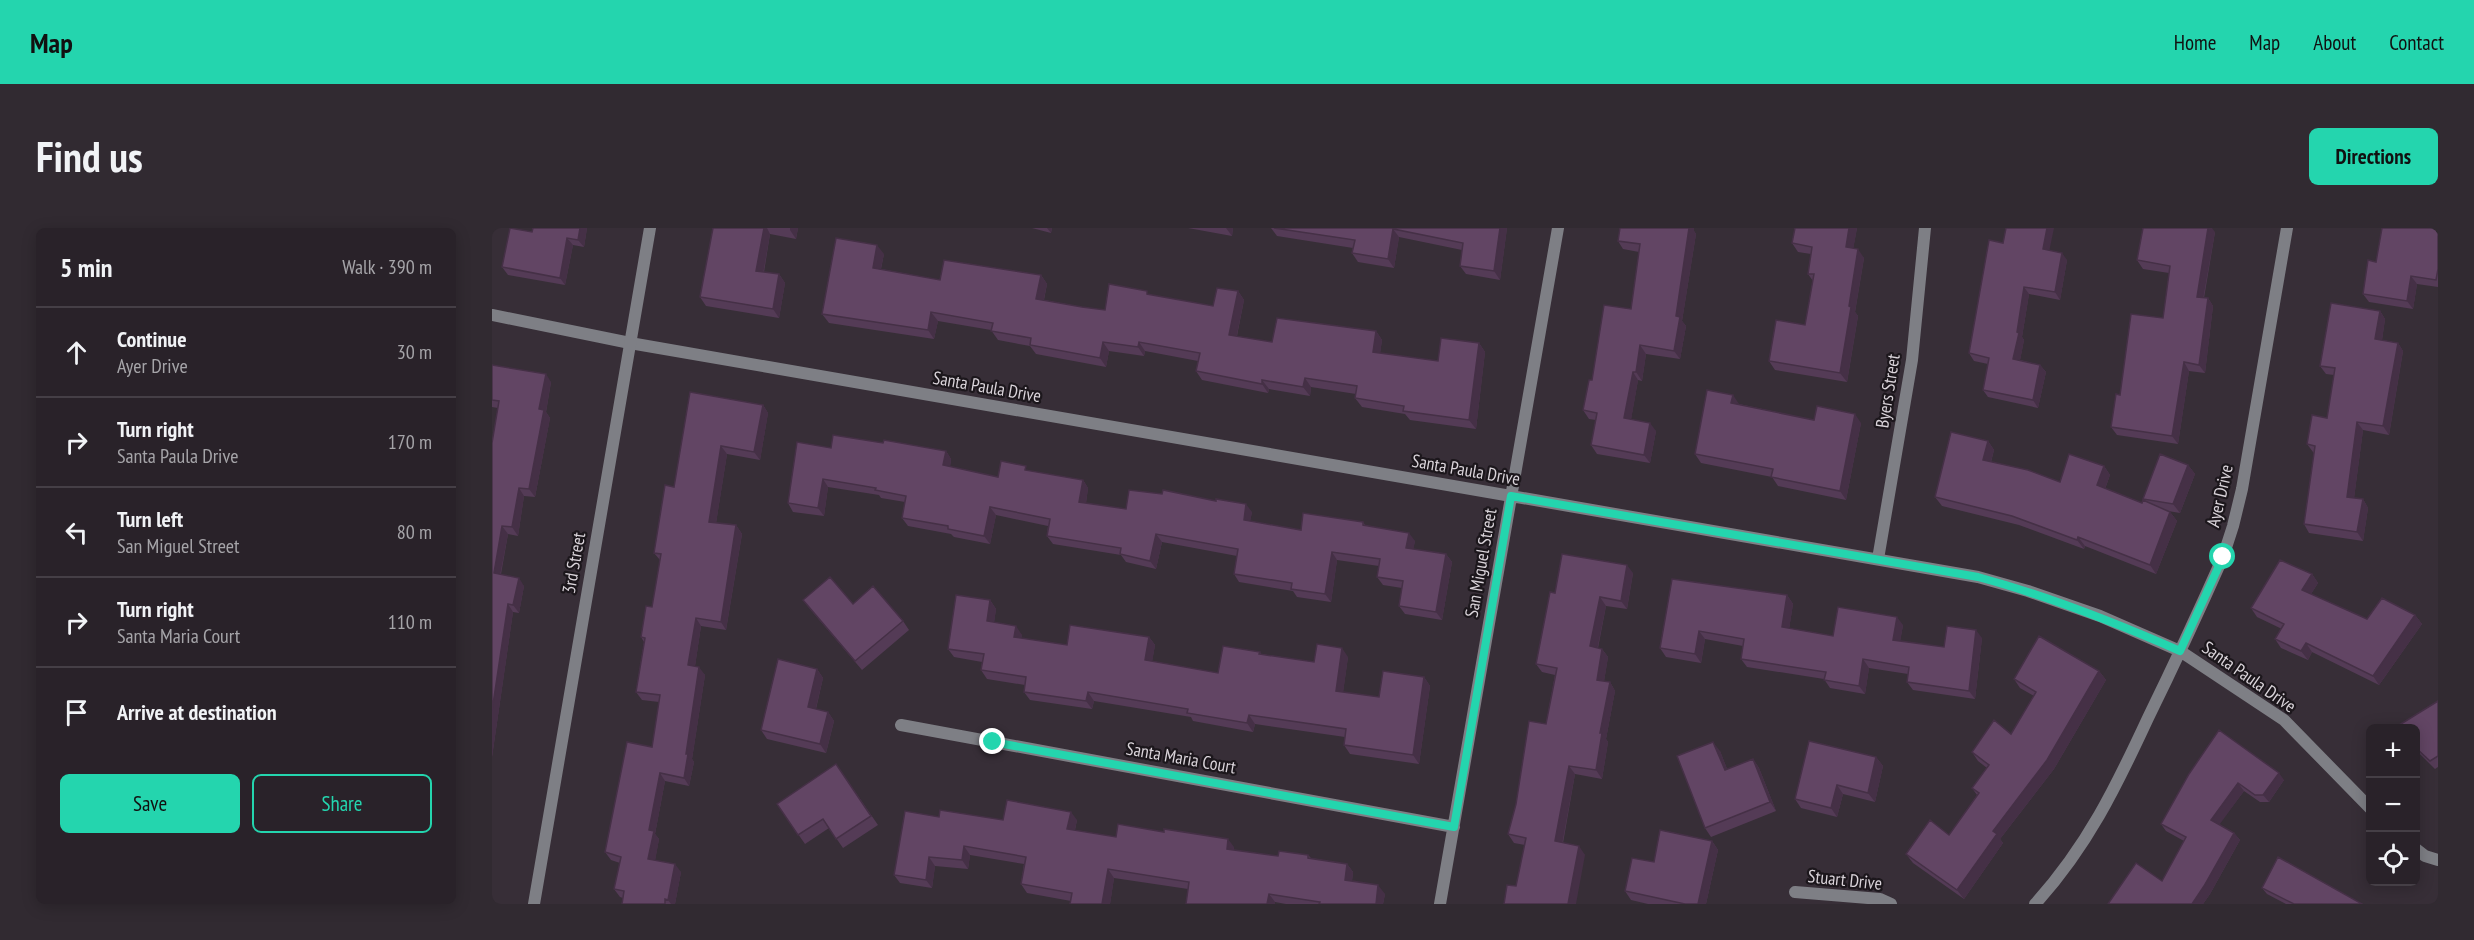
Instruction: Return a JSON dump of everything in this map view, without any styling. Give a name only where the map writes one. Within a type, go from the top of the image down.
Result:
[{"type":"street","name":"3rd Street","points":[[534,904],[650,228]]},
{"type":"street","name":"San Miguel Street","points":[[1440,904],[1558,228]]},
{"type":"street","name":"Byers Street","points":[[1878,559],[1912,360],[1925,228]]},
{"type":"street","name":"Ayer Drive","points":[[2035,904],[2054,884],[2091,832],[2119,780],[2223,557],[2233,526],[2287,228]]},
{"type":"street","name":"Santa Paula Drive","points":[[492,315],[630,344],[1978,577],[2028,591],[2100,616],[2180,651],[2284,720],[2366,804]]},
{"type":"street","name":"Santa Maria Court","points":[[901,725],[1454,827]]},
{"type":"street","points":[[2420,852],[2438,860]]},
{"type":"street","name":"Stuart Drive","points":[[1795,892],[1880,899],[1891,904]]},
{"type":"building","points":[[510,228],[532,232],[533,228],[580,228],[578,240],[567,238],[560,278],[502,267]]},
{"type":"building","points":[[713,228],[764,228],[756,271],[779,274],[773,309],[700,297]]},
{"type":"building","points":[[1274,228],[1500,228],[1494,271],[1460,266],[1463,243],[1393,229],[1388,259],[1352,253],[1355,240]]},
{"type":"building","points":[[1620,228],[1689,228],[1676,316],[1680,317],[1674,351],[1640,345],[1636,372],[1633,372],[1624,418],[1650,423],[1644,455],[1591,445],[1597,413],[1583,410],[1589,380],[1592,380],[1604,305],[1631,309],[1640,244],[1618,241]]},
{"type":"building","points":[[1795,228],[1849,228],[1846,247],[1858,249],[1840,373],[1769,361],[1776,320],[1805,325],[1814,274],[1808,274],[1812,247],[1792,243]]},
{"type":"building","points":[[2006,228],[2047,228],[2043,249],[2062,253],[2055,292],[2024,287],[2017,332],[2019,333],[2013,359],[2040,365],[2033,400],[1983,390],[1989,358],[1969,353],[1989,240],[2003,243]]},
{"type":"building","points":[[2143,228],[2208,228],[2197,297],[2208,298],[2199,365],[2184,362],[2172,436],[2111,427],[2116,394],[2120,395],[2131,314],[2163,318],[2170,266],[2137,260]]},
{"type":"building","points":[[2382,228],[2438,228],[2436,280],[2411,276],[2407,301],[2363,294],[2368,260],[2376,262]]},
{"type":"building","points":[[836,238],[877,245],[873,268],[940,280],[944,260],[1041,275],[1036,299],[1082,307],[1105,310],[1109,284],[1147,291],[1147,294],[1213,306],[1217,288],[1238,291],[1229,335],[1272,342],[1277,318],[1376,331],[1373,352],[1438,361],[1441,338],[1479,343],[1469,420],[1403,411],[1404,406],[1355,398],[1357,386],[1305,378],[1303,387],[1262,380],[1262,384],[1196,371],[1200,353],[1139,342],[1138,347],[1103,342],[1100,358],[1030,345],[1031,338],[991,331],[993,323],[931,312],[928,330],[822,314]]},
{"type":"building","points":[[2331,303],[2380,311],[2375,339],[2398,343],[2383,426],[2357,422],[2347,497],[2363,499],[2357,532],[2304,524],[2315,446],[2307,444],[2312,415],[2327,418],[2335,368],[2320,366]]},
{"type":"building","points":[[492,365],[546,374],[539,409],[544,410],[529,489],[519,488],[512,527],[502,526],[494,573],[519,578],[513,605],[508,604],[492,711],[492,443],[499,401],[492,400]]},
{"type":"building","points":[[1707,390],[1733,395],[1731,403],[1814,420],[1817,406],[1855,414],[1840,491],[1771,477],[1773,469],[1695,454]]},
{"type":"building","points":[[690,392],[763,405],[754,452],[721,446],[709,522],[736,525],[721,622],[696,618],[688,665],[699,667],[684,778],[660,773],[649,830],[654,831],[648,859],[675,864],[668,900],[665,899],[665,904],[622,904],[624,891],[614,889],[621,857],[605,852],[627,742],[652,747],[660,695],[636,692],[645,638],[641,637],[646,606],[652,607],[661,554],[654,553],[665,485],[674,487]]},
{"type":"building","points":[[1951,432],[1988,441],[1983,460],[2028,470],[2060,482],[2069,454],[2104,466],[2097,485],[2142,503],[2143,500],[2170,512],[2150,565],[2078,537],[2077,540],[2012,516],[1935,497]]},
{"type":"building","points":[[833,435],[883,443],[884,440],[946,451],[943,465],[998,477],[1001,461],[1026,466],[1025,470],[1083,480],[1079,502],[1126,509],[1129,490],[1162,494],[1163,490],[1216,501],[1216,499],[1246,504],[1244,520],[1301,530],[1303,513],[1363,522],[1363,525],[1409,533],[1406,548],[1446,554],[1436,612],[1399,606],[1403,581],[1377,577],[1380,559],[1332,552],[1325,594],[1291,589],[1292,583],[1234,574],[1238,549],[1156,534],[1150,561],[1120,554],[1121,548],[1047,536],[1050,519],[990,507],[984,536],[948,529],[948,526],[902,518],[906,496],[875,490],[876,488],[823,479],[818,508],[788,503],[797,442],[831,448]]},
{"type":"building","points":[[2160,454],[2188,465],[2173,504],[2143,499]]},
{"type":"building","points":[[1562,554],[1627,565],[1621,601],[1600,597],[1590,646],[1602,649],[1597,680],[1610,682],[1600,733],[1602,733],[1596,770],[1569,766],[1555,841],[1579,846],[1568,904],[1504,904],[1507,885],[1516,886],[1526,838],[1508,834],[1516,804],[1529,721],[1546,724],[1557,668],[1536,664],[1550,592],[1555,593]]},
{"type":"building","points":[[2280,560],[2312,574],[2302,590],[2367,619],[2382,598],[2415,615],[2373,676],[2306,643],[2301,651],[2275,639],[2284,624],[2251,608]]},
{"type":"building","points":[[830,577],[853,604],[873,586],[903,621],[855,661],[803,600]]},
{"type":"building","points":[[1672,579],[1787,595],[1782,627],[1833,636],[1838,607],[1897,617],[1893,640],[1944,647],[1947,626],[1976,630],[1969,691],[1907,682],[1909,667],[1863,659],[1859,686],[1824,680],[1826,672],[1741,659],[1744,639],[1699,631],[1695,654],[1660,648]]},
{"type":"building","points":[[956,595],[990,600],[987,621],[1016,626],[1014,637],[1067,645],[1070,625],[1149,637],[1145,660],[1218,673],[1223,646],[1314,662],[1317,644],[1342,648],[1336,691],[1379,697],[1383,671],[1424,677],[1413,755],[1344,745],[1346,729],[1249,715],[1247,723],[1187,713],[1188,709],[1088,692],[1086,701],[1024,692],[1026,677],[981,670],[984,654],[948,649]]},
{"type":"building","points":[[2039,636],[2099,671],[2047,760],[1993,831],[1997,834],[1957,890],[1906,854],[1930,820],[1949,835],[1979,793],[1972,788],[1989,765],[1972,752],[1994,720],[2011,734],[2036,692],[2014,679]]},
{"type":"building","points":[[778,659],[817,669],[808,707],[828,712],[820,744],[761,730]]},
{"type":"building","points":[[2438,701],[2438,756],[2430,761],[2420,752],[2420,724],[2401,724]]},
{"type":"building","points":[[2219,730],[2279,773],[2263,795],[2255,795],[2238,783],[2211,820],[2234,833],[2192,904],[2108,904],[2136,863],[2162,881],[2186,837],[2161,824],[2189,774]]},
{"type":"building","points":[[1809,741],[1876,757],[1868,793],[1837,785],[1831,808],[1795,799]]},
{"type":"building","points":[[1713,742],[1725,770],[1753,759],[1770,802],[1705,828],[1677,756]]},
{"type":"building","points":[[836,764],[871,816],[836,839],[823,819],[798,835],[777,804]]},
{"type":"building","points":[[1007,800],[1071,812],[1067,829],[1116,837],[1118,824],[1164,832],[1164,829],[1228,839],[1227,849],[1278,856],[1279,851],[1347,864],[1345,880],[1378,885],[1376,904],[1319,904],[1320,902],[1269,894],[1267,904],[1186,904],[1189,882],[1108,869],[1102,904],[1070,904],[1072,893],[1021,884],[1026,857],[964,846],[962,860],[929,857],[926,880],[894,875],[905,811],[939,817],[940,810],[1003,820]]},
{"type":"building","points":[[1660,830],[1712,841],[1698,904],[1685,904],[1625,891],[1632,858],[1654,862]]},
{"type":"building","points":[[2278,857],[2362,904],[2294,904],[2262,888]]},
{"type":"route","points":[[993,742],[1454,827],[1511,496],[1978,577],[2028,591],[2100,616],[2180,651],[2223,557]]}]
